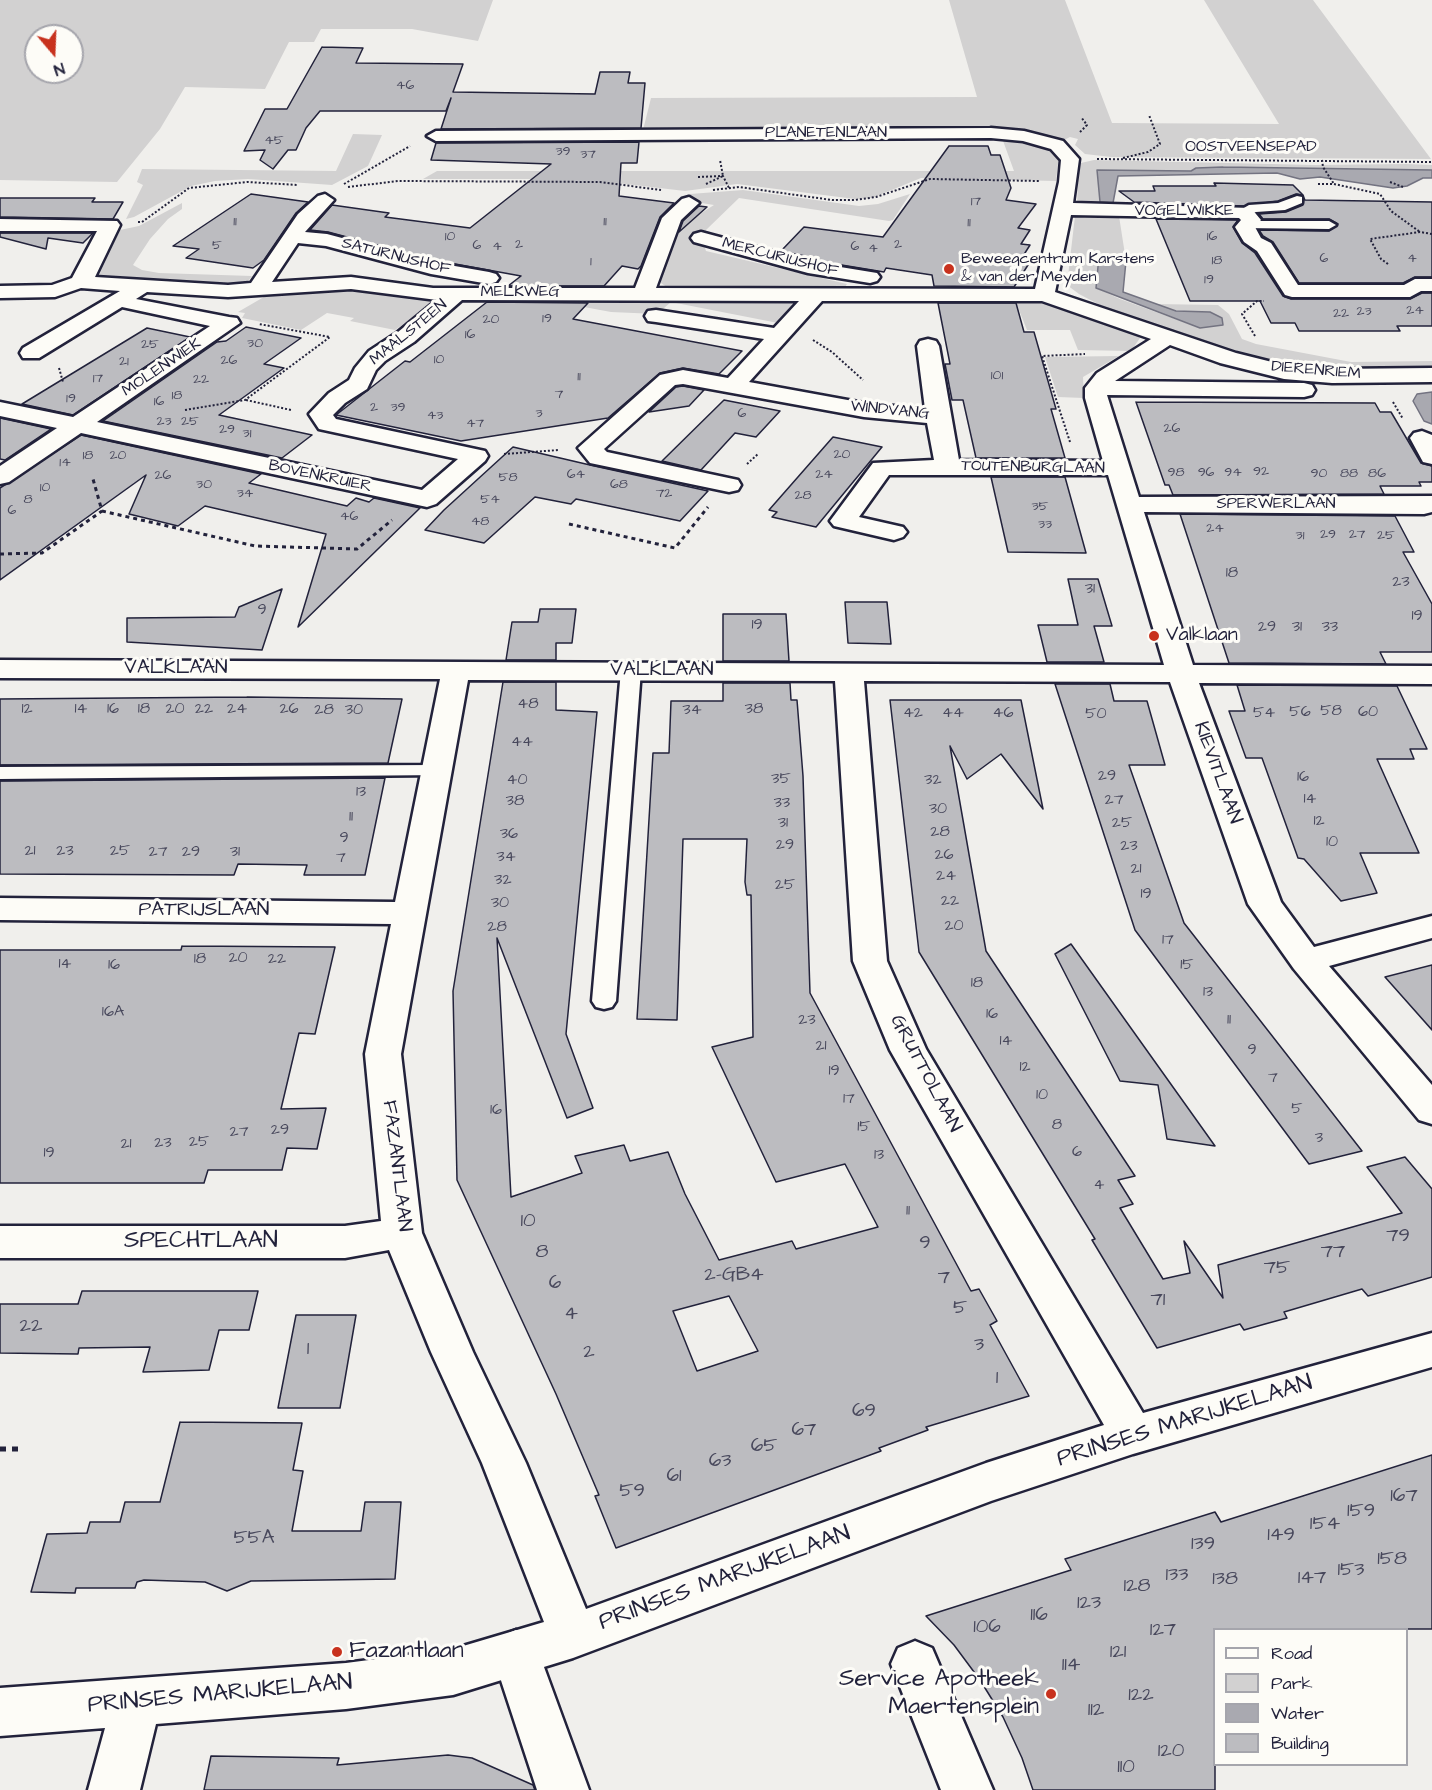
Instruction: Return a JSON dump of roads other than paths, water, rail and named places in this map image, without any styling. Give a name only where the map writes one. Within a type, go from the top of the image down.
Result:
[{"type":"street","name":"PLANETENLAAN","points":[[435,136],[991,132],[1024,136],[1057,145],[1070,159],[1062,209]]},
{"type":"street","points":[[258,288],[305,218],[325,200]]},
{"type":"street","points":[[643,294],[672,218],[689,203]]},
{"type":"street","name":"VOGELWIKKE","points":[[1062,209],[1246,219],[1245,227],[1254,242],[1264,247],[1292,291],[1410,291],[1424,285]]},
{"type":"street","points":[[1044,295],[1062,209]]},
{"type":"street","points":[[0,225],[110,225],[86,276],[79,282]]},
{"type":"street","name":"SATURNUSHOF","points":[[294,237],[327,240],[431,268],[498,280]]},
{"type":"street","name":"MERCURIUSHOF","points":[[701,238],[815,269],[875,278],[889,293]]},
{"type":"street","name":"MELKWEG","points":[[0,292],[55,291],[79,282],[228,291],[351,283],[388,286],[433,294],[1044,295]]},
{"type":"street","points":[[31,353],[141,286]]},
{"type":"street","name":"MAALSTEEN","points":[[419,497],[427,499],[476,456],[325,420],[321,414],[337,398],[359,384],[366,368],[377,356],[406,337],[457,294]]},
{"type":"street","points":[[734,386],[777,335],[817,294]]},
{"type":"street","name":"DIERENRIEM","points":[[1044,295],[1228,358],[1284,372],[1332,376],[1432,375]]},
{"type":"street","name":"MOLENWIEK","points":[[0,477],[229,323],[118,301]]},
{"type":"street","points":[[656,316],[777,335]]},
{"type":"street","points":[[1096,388],[1106,378],[1168,338]]},
{"type":"street","points":[[928,346],[938,417]]},
{"type":"street","name":"WINDVANG","points":[[728,485],[599,458],[590,448],[668,380],[683,376],[864,410],[938,417],[948,467]]},
{"type":"street","points":[[1096,388],[1383,391]]},
{"type":"street","name":"KIEVITLAAN","points":[[1096,388],[1096,398],[1181,674],[1265,904],[1306,961],[1432,1110]]},
{"type":"street","name":"BOVENKRUIER","points":[[0,409],[419,497]]},
{"type":"street","points":[[894,532],[843,521],[882,468],[948,467]]},
{"type":"street","name":"TOUTENBURGLAAN","points":[[948,467],[1118,468]]},
{"type":"street","name":"SPERWERLAAN","points":[[1129,504],[1429,511]]},
{"type":"street","name":"VALKLAAN","points":[[0,669],[456,669],[1432,675]]},
{"type":"street","name":"FAZANTLAAN","points":[[456,669],[383,1054],[402,1233],[452,1352],[504,1463],[573,1635]]},
{"type":"street","name":"GRUTTOLAAN","points":[[849,672],[870,962],[908,1050],[1133,1435]]},
{"type":"street","name":"PATRIJSLAAN","points":[[0,909],[409,913]]},
{"type":"street","points":[[1306,961],[1432,927]]},
{"type":"street","name":"SPECHTLAAN","points":[[0,1242],[345,1242],[402,1233]]},
{"type":"street","name":"PRINSES MARIJKELAAN","points":[[0,1712],[346,1686],[441,1674],[573,1635],[986,1483],[1133,1435],[1432,1350]]},
{"type":"street","points":[[516,1653],[563,1790]]},
{"type":"street","points":[[915,1664],[967,1790]]},
{"type":"street","points":[[114,1790],[136,1703]]},
{"type":"lane","points":[[1246,219],[1254,208],[1280,207],[1297,200]]},
{"type":"lane","points":[[1246,219],[1329,225]]},
{"type":"lane","points":[[604,1001],[631,670]]},
{"type":"lane","points":[[0,773],[436,771]]},
{"type":"water","points":[[1196,168],[1432,170],[1432,178],[1423,178],[1407,186],[1393,188],[1320,177],[1300,179],[1277,173],[1118,176],[1113,203],[1100,202],[1097,170],[1191,171]]},
{"type":"water","points":[[1099,256],[1126,261],[1123,292],[1176,311],[1210,312],[1222,318],[1223,325],[1200,328],[1096,288]]},
{"type":"water","points":[[1432,392],[1432,424],[1424,421],[1413,401],[1417,394]]},
{"type":"place","name":"Beweegcentrum Karstens & van der Meyden","points":[[949,269]]},
{"type":"place","name":"Valklaan","points":[[1154,636]]},
{"type":"place","name":"Fazantlaan","points":[[337,1652]]},
{"type":"place","name":"Service Apotheek Maertensplein","points":[[1051,1694]]}]
